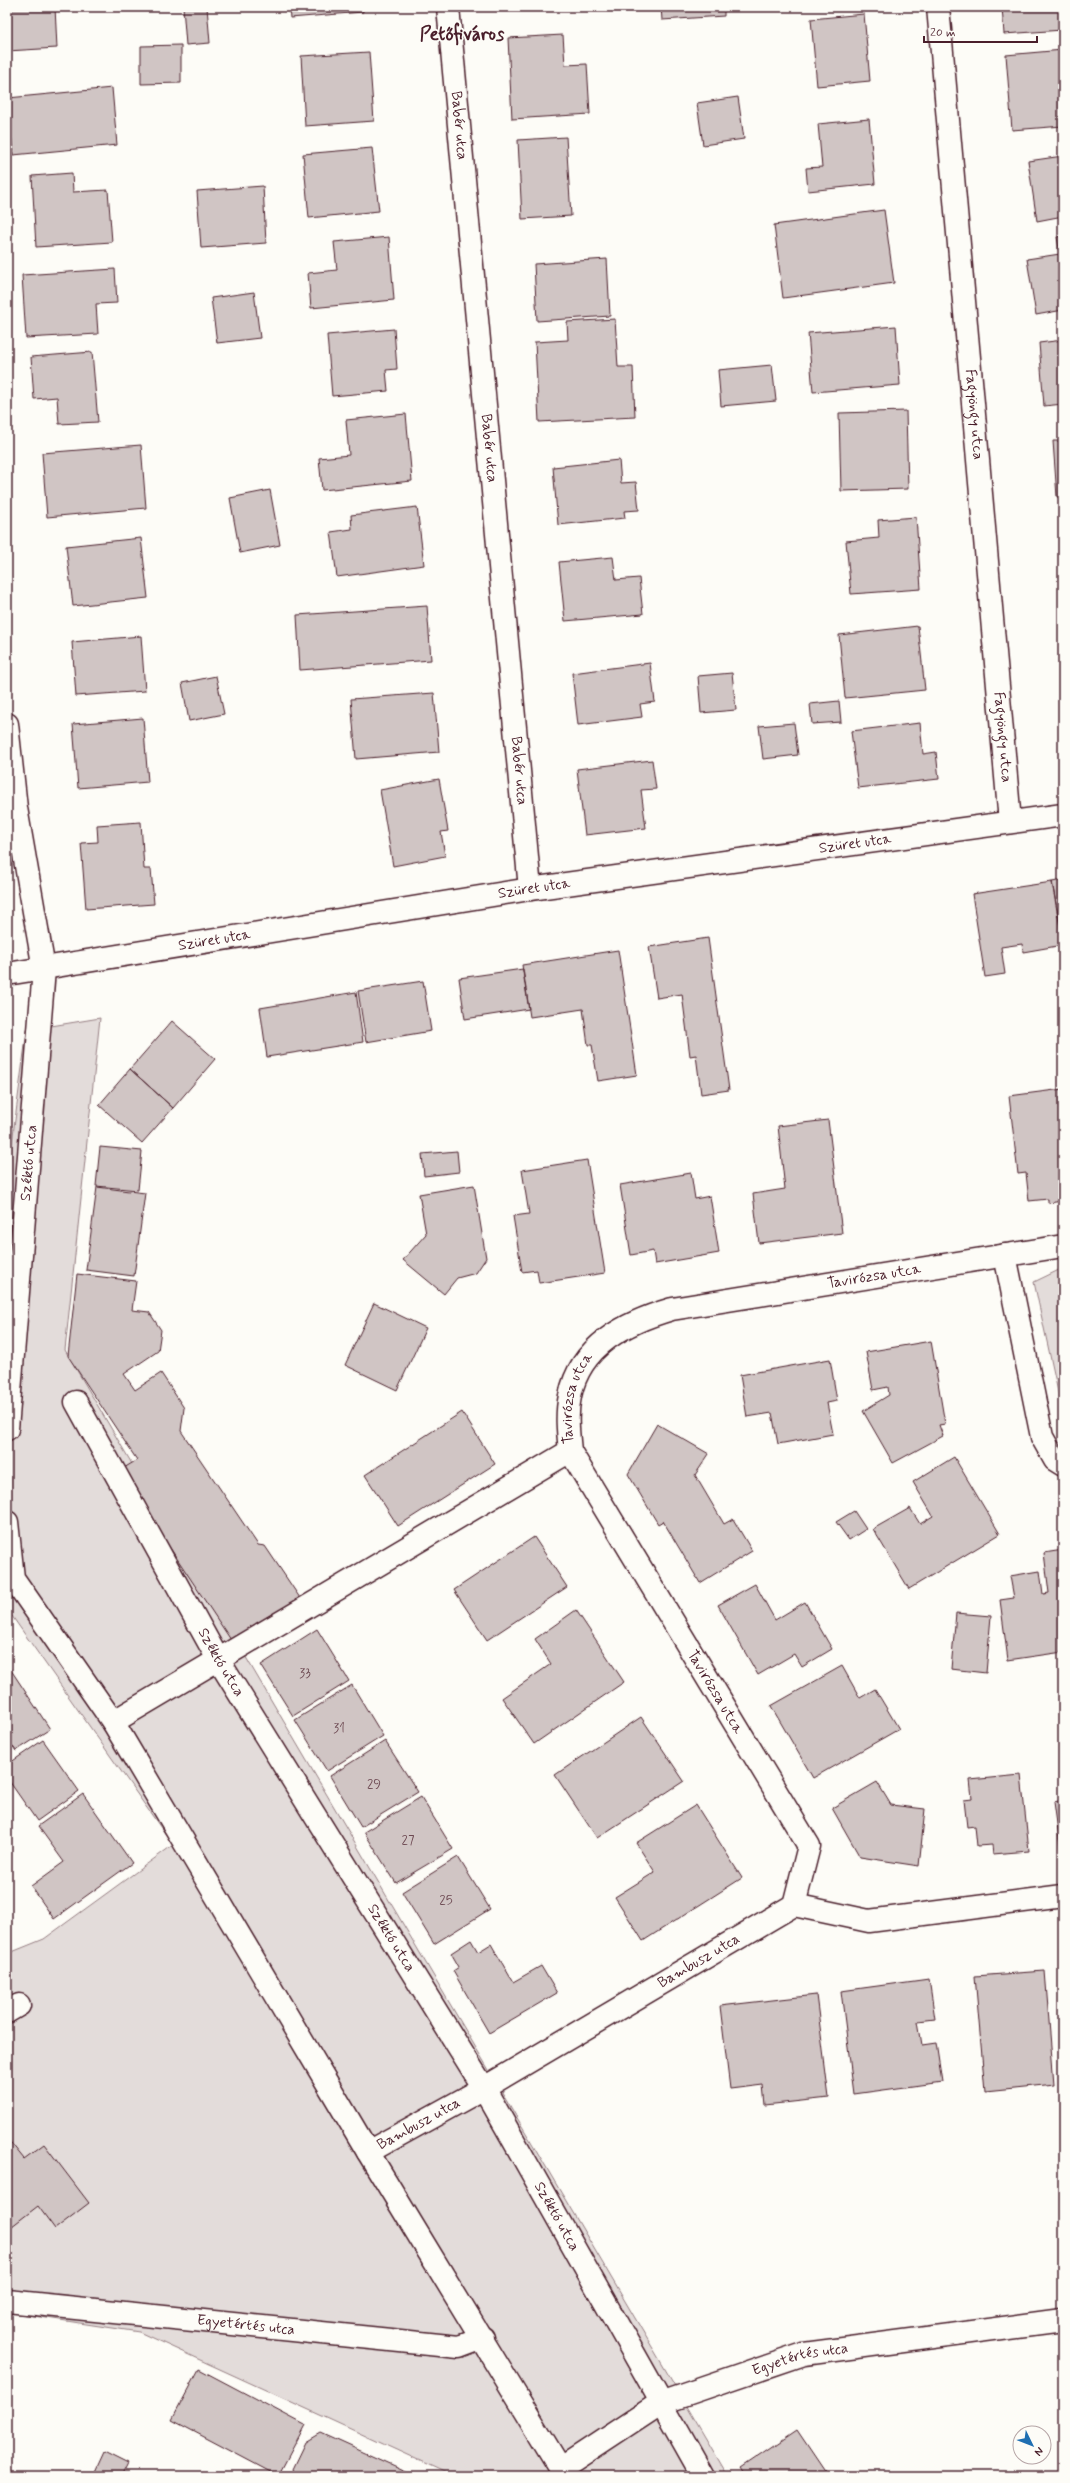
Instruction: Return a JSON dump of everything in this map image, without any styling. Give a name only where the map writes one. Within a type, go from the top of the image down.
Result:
[{"type":"street","name":"Babér utca","points":[[448,7],[530,889]]},
{"type":"street","name":"Fagyöngy utca","points":[[938,7],[1010,822]]},
{"type":"street","name":"Széktó utca","points":[[7,724],[16,808],[44,969],[7,1429]]},
{"type":"street","name":"Szüret utca","points":[[7,974],[530,889],[1063,815]]},
{"type":"street","name":"Tavirózsa utca","points":[[794,1905],[808,1846],[570,1451],[567,1421],[570,1395],[578,1375],[586,1358],[601,1343],[622,1327],[647,1316],[672,1309],[1063,1246]]},
{"type":"street","points":[[1005,1255],[1042,1437],[1056,1460],[1063,1465]]},
{"type":"street","name":"Széktó utca","points":[[76,1402],[219,1661],[484,2088],[660,2403],[703,2476]]},
{"type":"street","points":[[113,1722],[219,1661],[570,1451]]},
{"type":"street","points":[[7,1522],[10,1578],[113,1722],[368,2152],[483,2338],[562,2472]]},
{"type":"street","points":[[794,1905],[869,1921],[1063,1896]]},
{"type":"street","name":"Bambusz utca","points":[[368,2152],[484,2088],[794,1905]]},
{"type":"street","name":"Egyetértés utca","points":[[7,2301],[459,2347],[483,2338]]},
{"type":"street","name":"Egyetértés utca","points":[[562,2472],[660,2403],[804,2354],[1063,2320]]},
{"type":"shaded area","points":[[100,1018],[65,1350],[728,2476],[453,2476],[139,2332],[7,2312],[7,1954],[44,1939],[173,1845],[7,1609],[7,1180],[27,1030]]},
{"type":"shaded area","points":[[1063,1268],[1063,1415],[1034,1282]]},
{"type":"building","points":[[7,7],[55,7],[57,48],[7,51]]},
{"type":"building","points":[[183,7],[207,7],[210,43],[186,45]]},
{"type":"building","points":[[289,7],[363,7],[363,12],[290,18]]},
{"type":"building","points":[[661,7],[724,7],[724,16],[662,20]]},
{"type":"building","points":[[1002,7],[1063,7],[1063,30],[1004,34]]},
{"type":"building","points":[[864,14],[870,81],[817,86],[811,19]]},
{"type":"building","points":[[563,35],[565,65],[587,64],[590,114],[512,119],[508,38]]},
{"type":"building","points":[[181,45],[181,83],[141,84],[141,46]]},
{"type":"building","points":[[1063,50],[1063,126],[1012,130],[1006,55]]},
{"type":"building","points":[[369,52],[374,121],[305,126],[301,56]]},
{"type":"building","points":[[112,88],[117,145],[13,155],[8,98]]},
{"type":"building","points":[[738,97],[744,139],[703,145],[697,103]]},
{"type":"building","points":[[869,119],[875,184],[808,191],[806,168],[822,167],[818,124]]},
{"type":"building","points":[[566,137],[571,216],[522,219],[518,140]]},
{"type":"building","points":[[372,148],[379,211],[309,218],[303,154]]},
{"type":"building","points":[[1063,156],[1063,216],[1037,221],[1028,161]]},
{"type":"building","points":[[72,173],[73,192],[108,190],[112,242],[36,247],[32,176]]},
{"type":"building","points":[[263,186],[266,243],[201,248],[197,191]]},
{"type":"building","points":[[884,210],[894,283],[783,298],[774,225]]},
{"type":"building","points":[[1063,236],[1063,310],[1036,315],[1027,259],[1060,254],[1057,237]]},
{"type":"building","points":[[389,237],[394,300],[311,308],[308,273],[337,270],[334,242]]},
{"type":"building","points":[[607,259],[610,316],[537,321],[534,264]]},
{"type":"building","points":[[115,269],[117,303],[96,304],[98,334],[26,338],[22,275]]},
{"type":"building","points":[[254,292],[260,338],[217,343],[211,298]]},
{"type":"building","points":[[615,319],[618,367],[633,367],[635,417],[539,422],[535,342],[568,340],[567,322]]},
{"type":"building","points":[[896,326],[900,385],[813,392],[808,333]]},
{"type":"building","points":[[394,329],[397,369],[386,370],[388,391],[332,396],[327,335]]},
{"type":"building","points":[[1063,340],[1063,404],[1044,406],[1039,343]]},
{"type":"building","points":[[92,352],[98,422],[59,424],[57,397],[34,399],[31,357]]},
{"type":"building","points":[[772,365],[776,401],[721,406],[718,370]]},
{"type":"building","points":[[906,411],[908,489],[841,491],[839,413]]},
{"type":"building","points":[[406,414],[412,481],[322,490],[319,458],[349,455],[346,420]]},
{"type":"building","points":[[1053,441],[1063,441],[1063,497],[1057,497]]},
{"type":"building","points":[[141,445],[146,508],[47,517],[42,453]]},
{"type":"building","points":[[619,460],[621,483],[636,482],[639,510],[624,511],[625,518],[558,525],[553,467]]},
{"type":"building","points":[[270,490],[280,545],[240,553],[230,498]]},
{"type":"building","points":[[417,507],[424,565],[337,577],[331,532],[352,529],[351,515]]},
{"type":"building","points":[[916,517],[921,589],[851,594],[846,541],[879,538],[878,520]]},
{"type":"building","points":[[141,538],[148,598],[73,606],[66,546]]},
{"type":"building","points":[[613,557],[616,580],[639,578],[643,614],[565,621],[559,562]]},
{"type":"building","points":[[427,606],[431,660],[300,670],[297,615]]},
{"type":"building","points":[[918,626],[925,690],[845,698],[839,635]]},
{"type":"building","points":[[141,636],[145,691],[76,696],[72,642]]},
{"type":"building","points":[[650,663],[655,702],[640,704],[642,717],[578,725],[572,673]]},
{"type":"building","points":[[732,673],[736,710],[701,713],[698,676]]},
{"type":"building","points":[[216,676],[224,714],[189,721],[182,683]]},
{"type":"building","points":[[434,693],[439,752],[356,759],[351,699]]},
{"type":"building","points":[[839,701],[841,722],[812,724],[810,704]]},
{"type":"building","points":[[143,718],[148,782],[78,788],[73,724]]},
{"type":"building","points":[[794,723],[798,755],[763,759],[759,726]]},
{"type":"building","points":[[920,723],[923,754],[936,752],[939,779],[858,788],[851,731]]},
{"type":"building","points":[[652,760],[656,789],[641,790],[646,828],[585,835],[577,769]]},
{"type":"building","points":[[439,779],[448,831],[441,832],[445,856],[393,866],[380,790]]},
{"type":"building","points":[[141,822],[144,869],[151,869],[154,904],[86,909],[81,843],[98,842],[97,825]]},
{"type":"building","points":[[1063,880],[1063,939],[1052,882]]},
{"type":"building","points":[[1052,882],[1063,945],[1023,952],[1022,944],[1001,947],[1005,974],[985,977],[972,894]]},
{"type":"building","points":[[708,938],[729,1090],[701,1094],[696,1055],[690,1056],[682,994],[657,998],[649,947]]},
{"type":"building","points":[[618,950],[637,1075],[598,1081],[592,1045],[588,1045],[583,1009],[530,1017],[522,965]]},
{"type":"building","points":[[523,969],[529,1009],[465,1019],[459,978]]},
{"type":"building","points":[[423,981],[431,1031],[366,1042],[358,991]]},
{"type":"building","points":[[356,992],[363,1042],[267,1057],[260,1008]]},
{"type":"building","points":[[172,1021],[215,1059],[173,1108],[130,1069]]},
{"type":"building","points":[[130,1069],[173,1108],[142,1143],[99,1105]]},
{"type":"building","points":[[1063,1089],[1063,1201],[1048,1203],[1048,1199],[1029,1201],[1026,1173],[1018,1174],[1009,1096]]},
{"type":"building","points":[[828,1120],[842,1233],[759,1243],[753,1194],[785,1189],[778,1126]]},
{"type":"building","points":[[100,1147],[142,1151],[138,1190],[96,1186]]},
{"type":"building","points":[[457,1151],[459,1172],[424,1176],[422,1154]]},
{"type":"building","points":[[587,1160],[605,1273],[539,1283],[537,1270],[522,1272],[513,1216],[529,1214],[522,1170]]},
{"type":"building","points":[[691,1173],[695,1199],[710,1196],[719,1253],[655,1264],[653,1251],[631,1255],[620,1185]]},
{"type":"building","points":[[474,1185],[486,1258],[476,1273],[457,1278],[444,1294],[403,1260],[426,1234],[419,1194]]},
{"type":"building","points":[[97,1187],[145,1193],[134,1276],[86,1270]]},
{"type":"building","points":[[77,1274],[136,1281],[132,1310],[149,1312],[161,1330],[158,1351],[124,1374],[135,1390],[161,1373],[184,1408],[181,1431],[258,1545],[265,1546],[300,1598],[233,1643],[119,1471],[137,1460],[68,1356]]},
{"type":"building","points":[[374,1303],[426,1328],[397,1390],[345,1365]]},
{"type":"building","points":[[931,1341],[945,1424],[939,1425],[943,1436],[893,1463],[863,1411],[889,1395],[888,1387],[873,1390],[866,1352]]},
{"type":"building","points":[[830,1359],[837,1401],[827,1403],[833,1434],[778,1444],[772,1413],[747,1417],[740,1375]]},
{"type":"building","points":[[462,1412],[495,1464],[398,1526],[365,1475]]},
{"type":"building","points":[[657,1424],[709,1454],[695,1475],[724,1524],[733,1519],[752,1551],[700,1583],[663,1521],[658,1524],[628,1474]]},
{"type":"building","points":[[954,1457],[1000,1534],[909,1589],[873,1529],[910,1508],[920,1524],[933,1516],[913,1482]]},
{"type":"building","points":[[854,1511],[866,1529],[849,1540],[836,1522]]},
{"type":"building","points":[[534,1537],[567,1587],[487,1640],[454,1590]]},
{"type":"building","points":[[1063,1550],[1063,1652],[1008,1660],[1000,1600],[1014,1598],[1010,1576],[1040,1571],[1043,1594],[1049,1593],[1044,1553]]},
{"type":"building","points":[[755,1584],[775,1620],[805,1602],[832,1649],[802,1667],[794,1654],[758,1675],[718,1605]]},
{"type":"building","points":[[576,1610],[624,1682],[534,1744],[502,1698],[551,1664],[535,1639]]},
{"type":"building","points":[[956,1613],[991,1616],[986,1673],[951,1669]]},
{"type":"building","points":[[317,1629],[349,1681],[293,1716],[261,1665]]},
{"type":"building","points":[[7,1664],[50,1729],[16,1751],[7,1738]]},
{"type":"building","points":[[842,1666],[860,1698],[875,1689],[899,1729],[813,1778],[771,1706]]},
{"type":"building","points":[[352,1685],[383,1736],[327,1771],[295,1720]]},
{"type":"building","points":[[641,1717],[684,1781],[597,1838],[555,1775]]},
{"type":"building","points":[[43,1740],[79,1791],[37,1821],[7,1778],[7,1765]]},
{"type":"building","points":[[385,1741],[418,1792],[361,1827],[330,1776]]},
{"type":"building","points":[[1021,1775],[1029,1851],[993,1854],[992,1845],[977,1846],[975,1826],[967,1827],[964,1800],[972,1799],[970,1780]]},
{"type":"building","points":[[877,1782],[891,1805],[925,1809],[919,1866],[860,1857],[832,1808]]},
{"type":"building","points":[[83,1794],[132,1863],[54,1919],[31,1886],[64,1862],[38,1826]]},
{"type":"building","points":[[421,1797],[453,1849],[396,1883],[364,1832]]},
{"type":"building","points":[[1063,1800],[1063,1853],[1061,1853],[1054,1802]]},
{"type":"building","points":[[696,1805],[742,1878],[643,1941],[615,1897],[655,1872],[636,1843]]},
{"type":"building","points":[[458,1857],[490,1909],[434,1944],[402,1892]]},
{"type":"building","points":[[471,1940],[478,1952],[491,1944],[513,1982],[541,1966],[557,1993],[489,2033],[453,1971],[459,1967],[451,1953]]},
{"type":"building","points":[[1045,1971],[1054,2084],[985,2091],[975,1976]]},
{"type":"building","points":[[929,1979],[935,2019],[918,2021],[922,2045],[936,2043],[942,2082],[854,2094],[841,1991]]},
{"type":"building","points":[[816,1995],[829,2098],[765,2105],[763,2085],[730,2089],[720,2006]]},
{"type":"building","points":[[7,2138],[24,2159],[44,2144],[89,2203],[55,2229],[38,2206],[7,2230]]},
{"type":"building","points":[[199,2369],[305,2425],[278,2476],[172,2420]]},
{"type":"building","points":[[797,2430],[828,2476],[746,2476],[741,2468]]},
{"type":"building","points":[[321,2433],[416,2476],[296,2476],[293,2469],[306,2442]]},
{"type":"building","points":[[104,2452],[128,2464],[122,2476],[93,2476]]},
{"type":"district","name":"Petőfiváros","points":[[462,34]]}]
